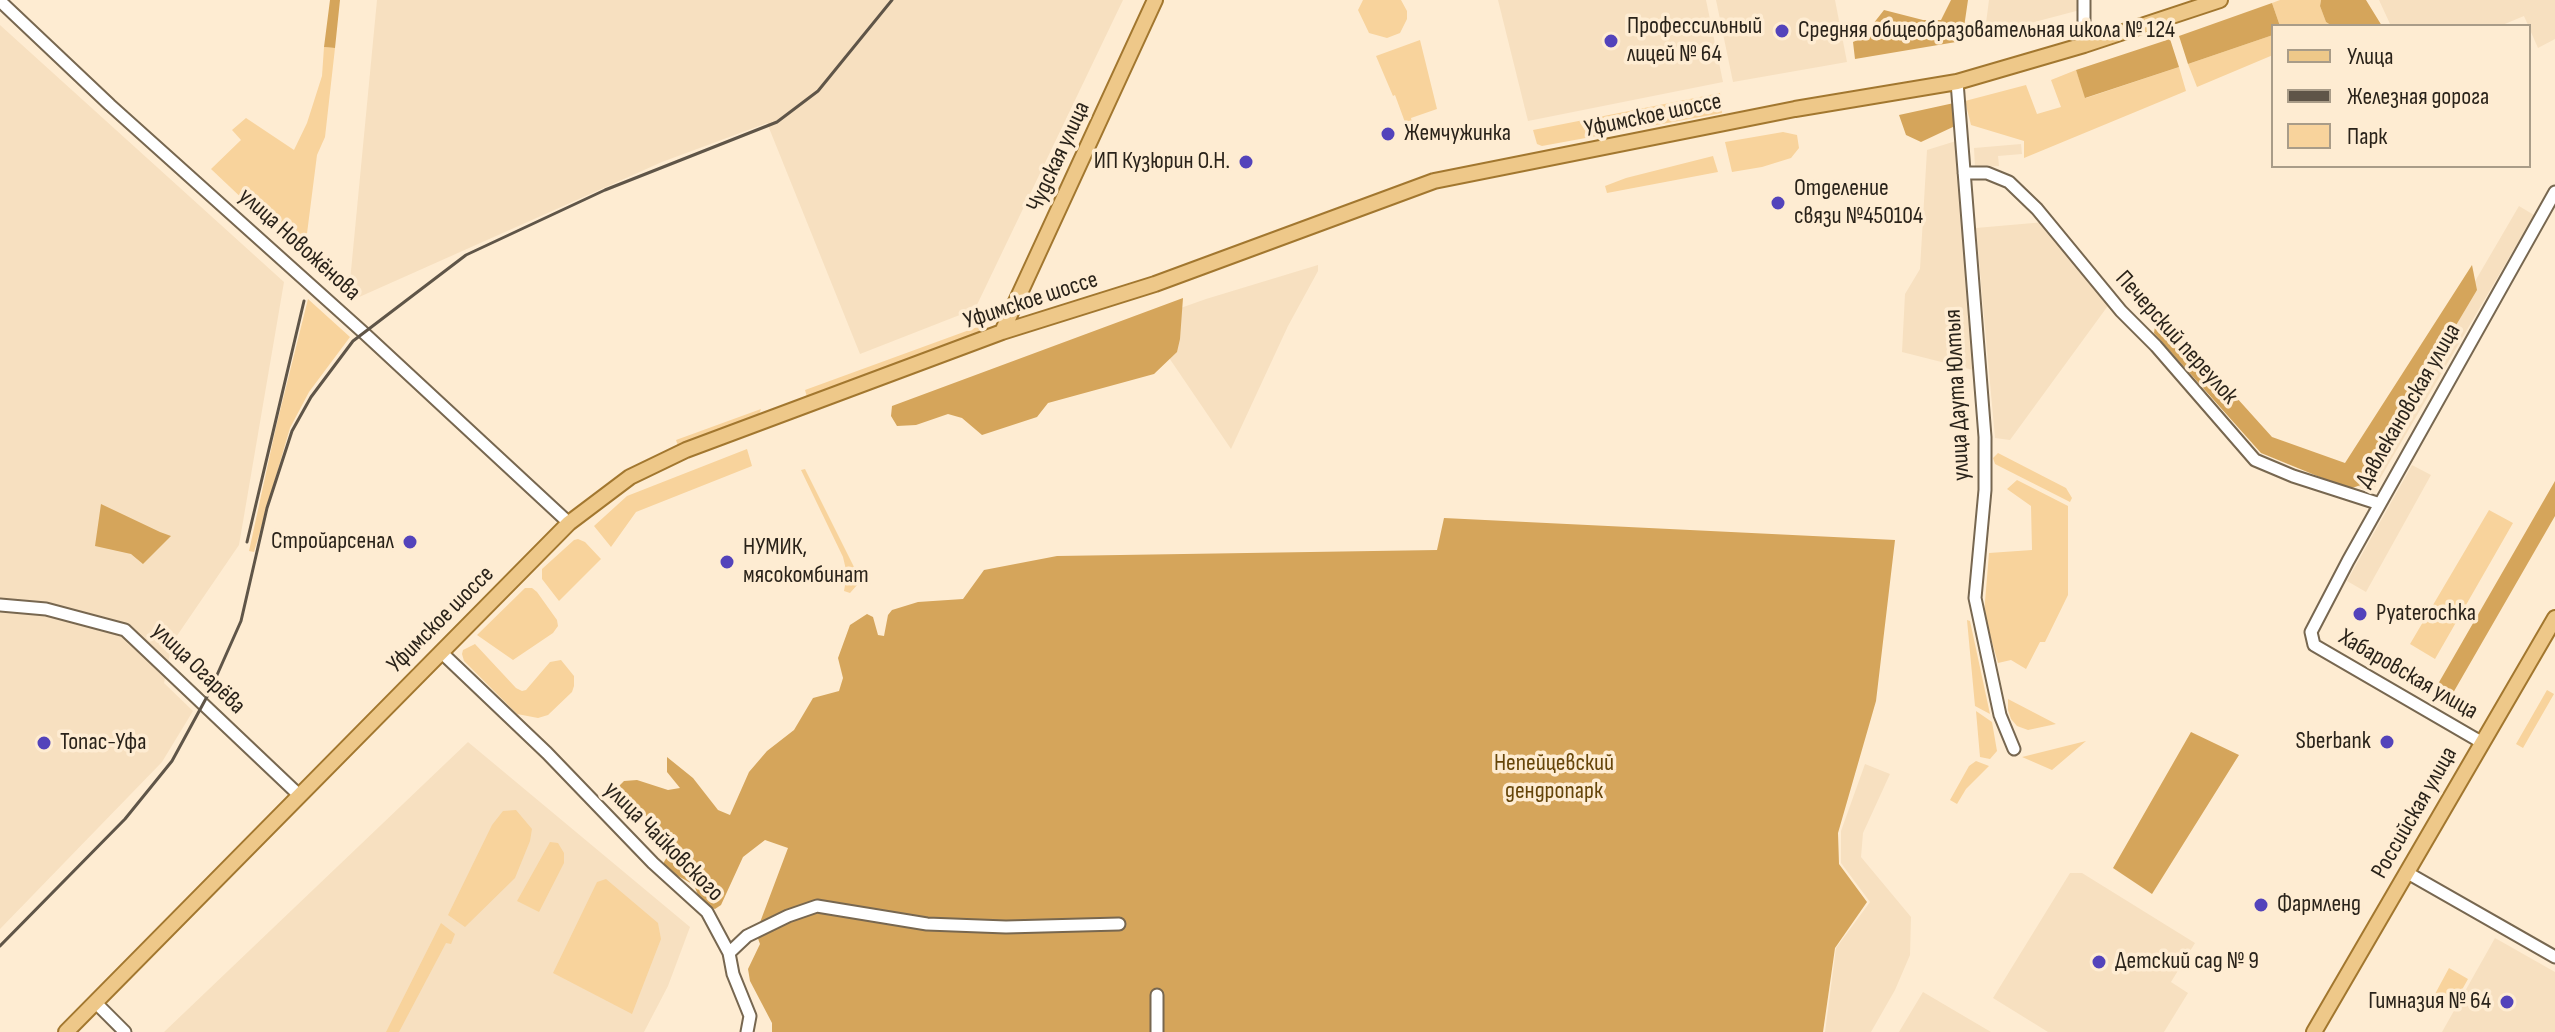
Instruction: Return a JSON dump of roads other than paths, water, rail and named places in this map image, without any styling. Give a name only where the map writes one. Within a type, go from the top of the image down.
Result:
[{"type":"main road","name":"Чудская улица","points":[[1002,332],[1155,0]]},
{"type":"main road","name":"Уфимское шоссе","points":[[66,1032],[569,523],[630,477],[686,450],[1002,332],[1155,284],[1434,181],[1795,109],[1957,82],[2084,45],[2220,0]]},
{"type":"main road","name":"Российская улица","points":[[2314,1032],[2555,618]]},
{"type":"street","points":[[9,0],[15,14]]},
{"type":"street","points":[[2084,0],[2084,45]]},
{"type":"street","name":"улица Новожёнова","points":[[0,1],[569,523]]},
{"type":"street","name":"улица Даута Юлтыя","points":[[1957,82],[1985,437],[1985,490],[1975,598],[2000,715],[2014,749]]},
{"type":"street","name":"Печерский переулок","points":[[1964,173],[1987,173],[2009,182],[2037,209],[2121,311],[2156,346],[2255,460],[2293,476],[2380,504]]},
{"type":"street","name":"Давлекановская улица","points":[[2314,645],[2311,632],[2555,192]]},
{"type":"street","name":"улица Огарёва","points":[[0,605],[46,609],[125,630],[299,795]]},
{"type":"street","name":"Хабаровская улица","points":[[2314,645],[2481,742]]},
{"type":"street","name":"улица Чайковского","points":[[441,652],[547,753],[653,863],[707,912],[729,953],[733,974],[750,1016],[747,1032]]},
{"type":"street","points":[[2406,872],[2555,957]]},
{"type":"street","points":[[729,953],[747,936],[817,906],[927,924],[1006,927],[1119,924]]},
{"type":"street","points":[[1157,995],[1157,1032]]},
{"type":"street","points":[[96,1003],[125,1032]]},
{"type":"railway","points":[[209,693],[241,621],[267,508],[292,431],[311,397],[353,341],[466,255],[605,190],[777,122],[818,91],[892,0]]},
{"type":"railway","points":[[247,542],[304,301]]},
{"type":"railway","points":[[0,946],[125,819],[172,761],[213,682]]},
{"type":"place","name":"Средняя общеобразовательная школа № 124","points":[[1782,31]]},
{"type":"place","name":"Профессильный лицей № 64","points":[[1611,41]]},
{"type":"place","name":"Жемчужинка","points":[[1388,134]]},
{"type":"place","name":"ИП Кузюрин О.Н.","points":[[1246,162]]},
{"type":"place","name":"Отделение связи №450104","points":[[1778,203]]},
{"type":"place","name":"Стройарсенал","points":[[410,542]]},
{"type":"place","name":"НУМИК, мясокомбинат","points":[[727,562]]},
{"type":"place","name":"Pyaterochka","points":[[2360,614]]},
{"type":"place","name":"Sberbank","points":[[2387,742]]},
{"type":"place","name":"Топас-Уфа","points":[[44,743]]},
{"type":"place","name":"Фармленд","points":[[2261,905]]},
{"type":"place","name":"Детский сад № 9","points":[[2099,962]]},
{"type":"place","name":"Гимназия № 64","points":[[2507,1002]]},
{"type":"park label","name":"Непейцевский дендропарк","points":[[1554,778]]}]
